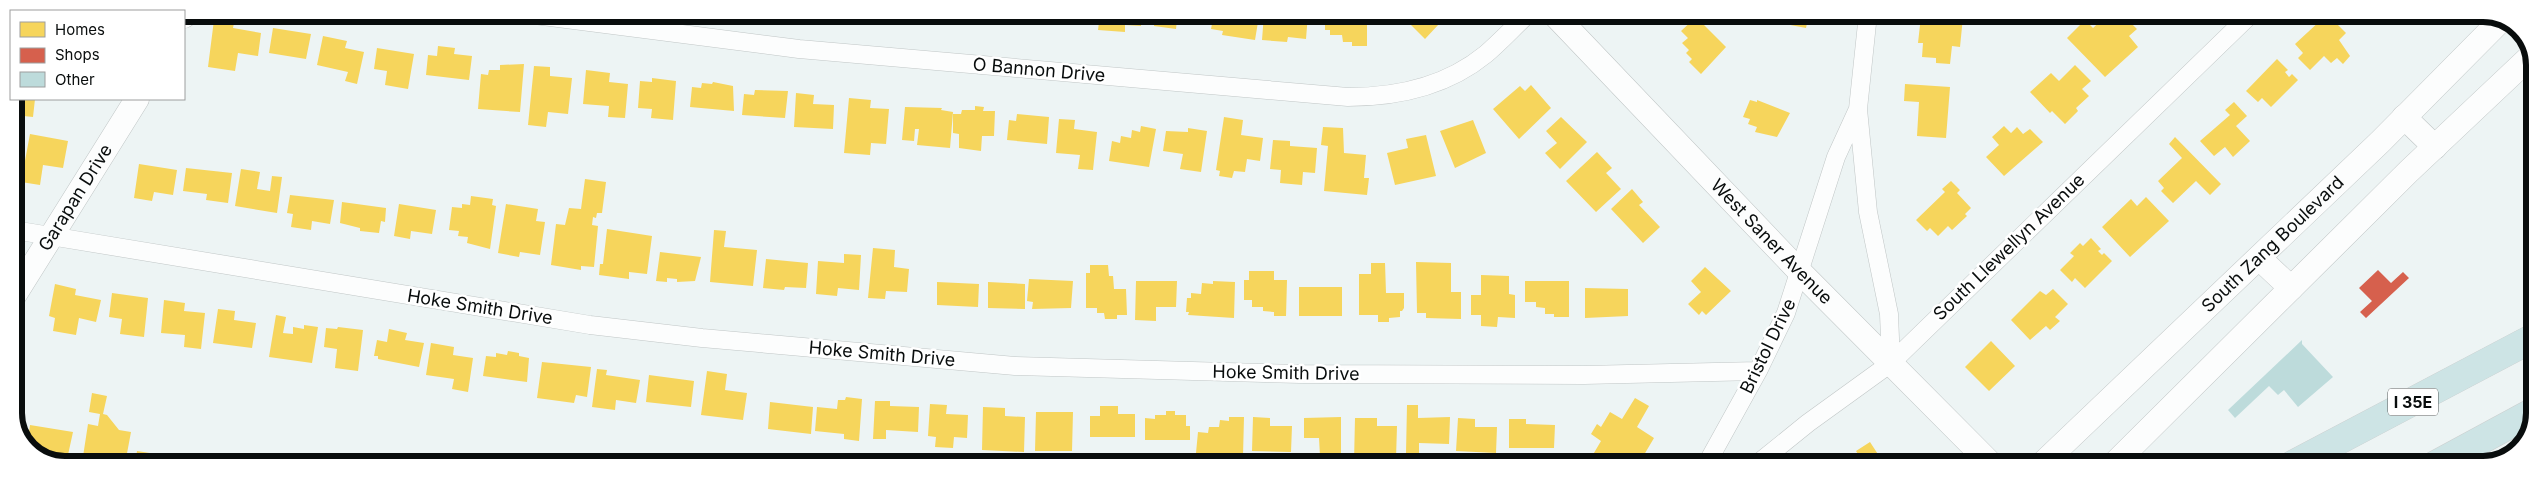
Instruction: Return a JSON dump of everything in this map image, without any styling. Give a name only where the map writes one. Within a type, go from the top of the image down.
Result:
[{"type":"highway","name":"I 35E","points":[[2307,457],[2525,342]]},
{"type":"highway","points":[[2450,457],[2525,416]]},
{"type":"street","name":"O Bannon Drive","points":[[591,22],[799,49],[1348,98],[1380,97],[1415,90],[1453,76],[1485,54],[1519,23]]},
{"type":"street","name":"West Saner Avenue","points":[[1562,23],[1801,273],[1984,457]]},
{"type":"street","name":"Bristol Drive","points":[[1867,23],[1858,109],[1868,212],[1889,314],[1891,363]]},
{"type":"street","name":"South Llewellyn Avenue","points":[[1766,457],[1808,423],[1891,363],[2242,23]]},
{"type":"street","name":"South Zang Boulevard","points":[[2051,457],[2259,258],[2496,25]]},
{"type":"street","points":[[2121,457],[2291,288],[2525,62]]},
{"type":"street","name":"Garapan Drive","points":[[23,282],[136,100]]},
{"type":"street","name":"Bristol Drive","points":[[1711,457],[1758,371],[1786,313],[1801,273],[1836,157],[1858,109]]},
{"type":"street","points":[[2404,117],[2435,148]]},
{"type":"street","name":"Hoke Smith Drive","points":[[22,231],[590,324],[702,338],[1015,366],[1300,374],[1584,375],[1758,371]]},
{"type":"street","points":[[2259,258],[2291,288]]},
{"type":"building: Homes","points":[[214,22],[234,23],[233,28],[261,33],[258,56],[238,53],[235,71],[208,67]]},
{"type":"building: Homes","points":[[874,22],[893,22],[893,25],[874,24]]},
{"type":"building: Homes","points":[[1099,22],[1141,22],[1141,26],[1125,25],[1125,32],[1098,30]]},
{"type":"building: Homes","points":[[1155,22],[1177,22],[1176,29],[1154,26]]},
{"type":"building: Homes","points":[[1212,22],[1258,22],[1255,40],[1222,35],[1223,31],[1211,29]]},
{"type":"building: Homes","points":[[1263,22],[1307,23],[1306,39],[1288,37],[1287,42],[1262,40]]},
{"type":"building: Homes","points":[[1325,23],[1367,23],[1367,46],[1352,46],[1352,42],[1343,42],[1342,35],[1330,35],[1330,30],[1325,30]]},
{"type":"building: Homes","points":[[1409,23],[1439,24],[1425,39]]},
{"type":"building: Homes","points":[[1690,23],[1702,23],[1726,47],[1701,74],[1689,62],[1692,59],[1686,53],[1689,50],[1682,43],[1688,38],[1681,31]]},
{"type":"building: Homes","points":[[1780,23],[1807,23],[1806,28]]},
{"type":"building: Homes","points":[[1920,23],[1962,23],[1960,47],[1952,46],[1950,64],[1936,63],[1936,58],[1922,57],[1923,43],[1918,43]]},
{"type":"building: Homes","points":[[2082,23],[2088,23],[2093,28],[2099,23],[2131,23],[2137,29],[2129,36],[2138,47],[2105,77],[2067,38]]},
{"type":"building: Homes","points":[[2318,23],[2336,23],[2346,33],[2339,40],[2350,56],[2343,64],[2337,58],[2331,63],[2324,56],[2310,70],[2298,58],[2303,53],[2295,44]]},
{"type":"building: Homes","points":[[273,28],[311,34],[306,59],[269,53]]},
{"type":"building: Homes","points":[[323,36],[347,41],[345,48],[364,52],[357,84],[345,81],[348,72],[317,65]]},
{"type":"building: Homes","points":[[438,46],[455,48],[454,54],[472,56],[469,80],[426,75],[428,55],[437,56]]},
{"type":"building: Homes","points":[[377,48],[414,54],[408,89],[385,85],[387,71],[374,69]]},
{"type":"building: Homes","points":[[2277,59],[2288,70],[2285,72],[2289,77],[2292,74],[2298,80],[2271,107],[2262,98],[2258,102],[2246,91]]},
{"type":"building: Homes","points":[[524,64],[520,112],[478,109],[481,74],[488,75],[489,70],[500,70],[500,65]]},
{"type":"building: Homes","points":[[2075,65],[2091,81],[2082,89],[2089,96],[2076,108],[2078,111],[2065,124],[2052,111],[2050,113],[2030,92],[2051,73],[2059,81]]},
{"type":"building: Homes","points":[[534,66],[550,67],[550,76],[572,78],[568,114],[548,112],[546,127],[528,125]]},
{"type":"building: Homes","points":[[586,70],[610,73],[609,82],[628,84],[625,118],[608,117],[609,106],[583,104]]},
{"type":"building: Homes","points":[[652,78],[676,81],[673,120],[651,118],[652,109],[638,108],[640,81],[652,82]]},
{"type":"building: Homes","points":[[713,82],[733,86],[734,111],[690,107],[692,87],[701,88],[702,83],[712,84]]},
{"type":"building: Homes","points":[[1905,84],[1950,87],[1946,138],[1917,136],[1919,102],[1904,101]]},
{"type":"building: Homes","points":[[1531,85],[1551,108],[1519,139],[1493,109],[1520,86],[1525,91]]},
{"type":"building: Homes","points":[[755,90],[788,91],[785,118],[742,115],[744,94],[754,95]]},
{"type":"building: Homes","points":[[796,93],[814,95],[813,104],[834,105],[833,129],[794,127]]},
{"type":"building: Homes","points":[[849,98],[871,100],[870,108],[889,109],[886,144],[871,143],[870,155],[844,153]]},
{"type":"building: Homes","points":[[22,100],[35,100],[33,117],[22,116]]},
{"type":"building: Homes","points":[[1750,100],[1757,102],[1757,100],[1790,113],[1777,137],[1755,132],[1757,127],[1748,124],[1750,119],[1743,117]]},
{"type":"building: Homes","points":[[2234,102],[2247,116],[2236,126],[2250,141],[2233,157],[2225,147],[2214,156],[2200,141],[2230,115],[2225,110]]},
{"type":"building: Homes","points":[[975,106],[984,107],[983,111],[995,111],[994,136],[982,136],[981,151],[959,148],[959,134],[953,133],[953,114],[961,114],[962,110],[975,110]]},
{"type":"building: Homes","points":[[905,107],[942,108],[941,110],[953,112],[950,148],[917,145],[919,129],[915,129],[914,141],[902,140]]},
{"type":"building: Homes","points":[[1017,114],[1049,117],[1047,144],[1007,140],[1009,120],[1016,121]]},
{"type":"building: Homes","points":[[1224,117],[1243,120],[1241,135],[1263,138],[1260,161],[1247,159],[1245,172],[1234,171],[1232,178],[1219,176],[1220,171],[1216,170]]},
{"type":"building: Homes","points":[[1561,117],[1587,142],[1560,169],[1545,153],[1557,143],[1546,131]]},
{"type":"building: Homes","points":[[1059,119],[1075,120],[1074,129],[1097,132],[1093,170],[1078,169],[1080,155],[1056,153]]},
{"type":"building: Homes","points":[[1473,120],[1486,153],[1455,168],[1440,131]]},
{"type":"building: Homes","points":[[1141,126],[1156,129],[1149,167],[1109,161],[1112,141],[1120,143],[1121,136],[1131,138],[1132,130],[1140,132]]},
{"type":"building: Homes","points":[[2004,126],[2011,133],[2017,127],[2023,134],[2030,129],[2043,142],[2004,176],[1986,157],[1999,145],[1992,137]]},
{"type":"building: Homes","points":[[1323,127],[1343,128],[1344,153],[1366,155],[1364,178],[1369,178],[1367,195],[1324,191],[1328,146],[1321,145]]},
{"type":"building: Homes","points":[[1188,128],[1207,131],[1201,172],[1180,169],[1183,154],[1163,151],[1166,131],[1188,132]]},
{"type":"building: Homes","points":[[30,134],[68,141],[63,168],[43,165],[40,185],[22,182]]},
{"type":"building: Homes","points":[[1426,135],[1436,176],[1395,185],[1387,153],[1408,148],[1406,139]]},
{"type":"building: Homes","points":[[2175,137],[2221,184],[2210,195],[2196,181],[2173,203],[2161,191],[2164,188],[2158,181],[2182,158],[2169,144]]},
{"type":"building: Homes","points":[[1273,140],[1290,141],[1290,146],[1317,148],[1315,173],[1303,172],[1302,185],[1280,183],[1281,170],[1270,169]]},
{"type":"building: Homes","points":[[1597,152],[1612,168],[1606,173],[1621,189],[1596,212],[1566,181]]},
{"type":"building: Homes","points":[[139,164],[177,170],[173,195],[154,192],[152,201],[134,198]]},
{"type":"building: Homes","points":[[186,168],[232,173],[228,203],[206,200],[207,194],[183,191]]},
{"type":"building: Homes","points":[[241,169],[260,172],[257,189],[270,191],[272,176],[282,177],[277,213],[235,206]]},
{"type":"building: Homes","points":[[585,179],[606,182],[602,213],[597,213],[596,218],[593,217],[592,225],[598,226],[594,267],[581,266],[581,270],[551,265],[556,224],[565,225],[569,208],[581,209]]},
{"type":"building: Homes","points":[[1951,181],[1960,190],[1957,193],[1971,208],[1965,214],[1967,216],[1952,230],[1948,226],[1938,236],[1930,228],[1927,231],[1916,220],[1945,192],[1942,189]]},
{"type":"building: Homes","points":[[1632,189],[1643,202],[1639,205],[1660,227],[1643,243],[1611,209]]},
{"type":"building: Homes","points":[[290,195],[334,200],[330,224],[312,221],[311,230],[291,227],[293,214],[287,213]]},
{"type":"building: Homes","points":[[471,196],[493,199],[492,205],[496,206],[490,249],[467,243],[468,237],[458,236],[459,231],[449,230],[452,207],[462,208],[462,204],[470,205]]},
{"type":"building: Homes","points":[[2146,197],[2169,221],[2130,257],[2102,227],[2131,199],[2137,206]]},
{"type":"building: Homes","points":[[342,202],[386,208],[385,222],[381,221],[379,233],[360,231],[360,228],[340,223]]},
{"type":"building: Homes","points":[[399,204],[436,210],[432,234],[411,231],[410,239],[394,236]]},
{"type":"building: Homes","points":[[506,204],[538,209],[536,221],[545,222],[540,255],[520,252],[519,257],[498,253]]},
{"type":"building: Homes","points":[[607,229],[652,236],[647,274],[629,272],[629,279],[599,275],[600,264],[603,264]]},
{"type":"building: Homes","points":[[714,230],[726,231],[724,247],[757,250],[753,286],[710,282]]},
{"type":"building: Homes","points":[[2091,238],[2101,249],[2098,251],[2102,255],[2104,253],[2112,261],[2085,288],[2075,278],[2072,282],[2060,270],[2074,256],[2070,253],[2080,243],[2083,246]]},
{"type":"building: Homes","points":[[873,248],[895,250],[894,267],[909,269],[907,292],[886,291],[885,299],[868,298]]},
{"type":"building: Homes","points":[[660,252],[701,257],[695,281],[677,282],[677,279],[667,278],[667,282],[656,281]]},
{"type":"building: Homes","points":[[844,254],[861,255],[859,290],[838,288],[837,296],[816,294],[818,261],[844,263]]},
{"type":"building: Homes","points":[[766,259],[808,263],[806,288],[785,287],[784,290],[763,288]]},
{"type":"building: Homes","points":[[1416,262],[1451,263],[1451,292],[1461,292],[1461,319],[1426,318],[1426,313],[1417,313]]},
{"type":"building: Homes","points":[[1371,263],[1385,263],[1386,293],[1404,293],[1404,308],[1400,311],[1400,317],[1389,318],[1389,322],[1378,322],[1378,315],[1359,315],[1359,274],[1371,274]]},
{"type":"building: Homes","points":[[1090,265],[1108,265],[1109,276],[1113,276],[1114,289],[1126,289],[1127,315],[1117,315],[1117,319],[1105,319],[1104,313],[1097,313],[1097,308],[1086,308],[1086,273],[1090,273]]},
{"type":"building: Homes","points":[[1705,267],[1731,291],[1706,315],[1702,311],[1699,315],[1688,304],[1701,292],[1691,281]]},
{"type":"building: Homes","points":[[1249,271],[1274,271],[1274,280],[1287,280],[1286,316],[1274,316],[1274,312],[1263,311],[1263,307],[1252,307],[1252,300],[1244,300],[1244,280],[1249,280]]},
{"type":"building: Homes","points":[[1481,275],[1509,276],[1509,294],[1515,295],[1515,318],[1498,317],[1497,327],[1481,326],[1481,315],[1471,315],[1471,295],[1481,295]]},
{"type":"building: Homes","points":[[1029,279],[1073,281],[1071,308],[1032,309],[1033,302],[1027,301]]},
{"type":"building: Homes","points":[[1136,281],[1177,281],[1176,307],[1156,307],[1156,321],[1135,320]]},
{"type":"building: Homes","points":[[1213,281],[1235,282],[1234,318],[1188,315],[1189,312],[1186,312],[1187,298],[1191,298],[1191,293],[1201,294],[1202,283],[1213,284]]},
{"type":"building: Homes","points":[[1525,281],[1569,281],[1569,317],[1554,317],[1554,314],[1545,314],[1545,308],[1536,307],[1536,302],[1525,302]]},
{"type":"building: Homes","points":[[937,282],[979,284],[978,307],[937,305]]},
{"type":"building: Homes","points":[[988,282],[1025,284],[1025,309],[988,308]]},
{"type":"building: Homes","points":[[55,284],[76,289],[75,295],[101,300],[96,322],[79,318],[76,335],[53,331],[55,318],[49,316]]},
{"type":"building: Homes","points":[[1299,287],[1342,287],[1342,316],[1299,316]]},
{"type":"building: Homes","points":[[1585,288],[1628,289],[1628,316],[1585,318]]},
{"type":"building: Homes","points":[[2053,289],[2068,304],[2055,317],[2060,321],[2050,330],[2046,326],[2030,340],[2011,320],[2040,291],[2046,295]]},
{"type":"building: Homes","points":[[112,293],[148,298],[144,337],[120,334],[122,319],[109,317]]},
{"type":"building: Homes","points":[[164,300],[185,303],[184,311],[205,313],[201,349],[184,347],[185,335],[161,333]]},
{"type":"building: Homes","points":[[218,309],[235,311],[234,320],[256,323],[252,348],[213,343]]},
{"type":"building: Homes","points":[[276,315],[286,317],[283,333],[293,334],[293,327],[304,329],[304,325],[318,327],[312,363],[269,357]]},
{"type":"building: Homes","points":[[338,327],[363,330],[358,371],[335,368],[337,349],[324,347],[326,328],[337,329]]},
{"type":"building: Homes","points":[[389,329],[407,333],[405,340],[424,343],[419,367],[378,359],[378,356],[374,356],[377,340],[387,342]]},
{"type":"building: Homes","points":[[1991,341],[2015,366],[1989,391],[1965,367]]},
{"type":"building: Homes","points":[[431,343],[454,347],[453,355],[473,358],[468,392],[452,389],[454,379],[426,375]]},
{"type":"building: Homes","points":[[508,351],[519,353],[519,356],[529,358],[527,382],[483,376],[486,356],[496,357],[496,353],[507,355]]},
{"type":"building: Homes","points":[[542,362],[591,367],[587,397],[576,395],[574,403],[537,398]]},
{"type":"building: Homes","points":[[597,369],[607,370],[606,375],[640,380],[636,403],[616,400],[615,410],[592,407]]},
{"type":"building: Homes","points":[[707,371],[727,374],[725,390],[747,393],[743,420],[701,415]]},
{"type":"building: Homes","points":[[649,375],[694,381],[691,407],[646,402]]},
{"type":"building: Homes","points":[[92,393],[107,396],[103,414],[107,415],[119,430],[131,432],[126,456],[83,456],[88,424],[98,426],[100,414],[89,412]]},
{"type":"building: Homes","points":[[846,397],[862,399],[859,441],[844,439],[844,434],[815,431],[817,407],[837,409],[838,400],[845,400]]},
{"type":"building: Homes","points":[[1635,398],[1649,406],[1637,427],[1654,438],[1643,457],[1592,457],[1601,441],[1591,434],[1597,424],[1601,427],[1610,412],[1622,419]]},
{"type":"building: Homes","points":[[875,401],[890,401],[890,406],[919,407],[918,432],[886,430],[886,439],[873,439]]},
{"type":"building: Homes","points":[[770,402],[813,407],[811,434],[768,429]]},
{"type":"building: Homes","points":[[930,404],[947,405],[946,414],[968,415],[967,438],[954,437],[953,448],[935,447],[936,437],[928,436]]},
{"type":"building: Homes","points":[[1407,405],[1418,405],[1418,418],[1450,417],[1449,444],[1419,443],[1419,454],[1406,453]]},
{"type":"building: Homes","points":[[1100,406],[1118,406],[1118,414],[1135,414],[1135,437],[1090,437],[1090,416],[1100,416]]},
{"type":"building: Homes","points":[[983,407],[1005,408],[1005,416],[1025,417],[1024,452],[982,450]]},
{"type":"building: Homes","points":[[1166,411],[1175,411],[1175,415],[1186,415],[1186,426],[1190,426],[1190,440],[1145,440],[1145,418],[1155,419],[1155,415],[1166,415]]},
{"type":"building: Homes","points":[[1036,412],[1073,412],[1072,451],[1035,451]]},
{"type":"building: Homes","points":[[1229,417],[1244,417],[1243,456],[1196,453],[1198,432],[1208,433],[1209,427],[1219,427],[1220,420],[1229,421]]},
{"type":"building: Homes","points":[[1253,417],[1270,418],[1270,426],[1292,426],[1291,452],[1252,451]]},
{"type":"building: Homes","points":[[1341,417],[1341,456],[1320,456],[1319,438],[1304,438],[1304,418]]},
{"type":"building: Homes","points":[[1355,418],[1377,418],[1377,426],[1397,426],[1396,457],[1354,457]]},
{"type":"building: Homes","points":[[1458,418],[1475,419],[1475,427],[1497,427],[1496,453],[1456,451]]},
{"type":"building: Homes","points":[[1509,419],[1526,419],[1526,424],[1555,425],[1554,448],[1509,448]]},
{"type":"building: Homes","points":[[30,425],[73,432],[68,456],[47,452],[35,444],[29,435]]},
{"type":"building: Homes","points":[[1870,442],[1880,457],[1860,457],[1856,451]]},
{"type":"building: Homes","points":[[137,451],[169,456],[136,456]]},
{"type":"building: Shops","points":[[2378,270],[2391,283],[2403,272],[2409,278],[2366,318],[2360,312],[2372,301],[2359,288]]},
{"type":"building: Other","points":[[2302,340],[2302,344],[2333,377],[2298,407],[2284,390],[2278,395],[2269,386],[2235,418],[2228,410]]}]
